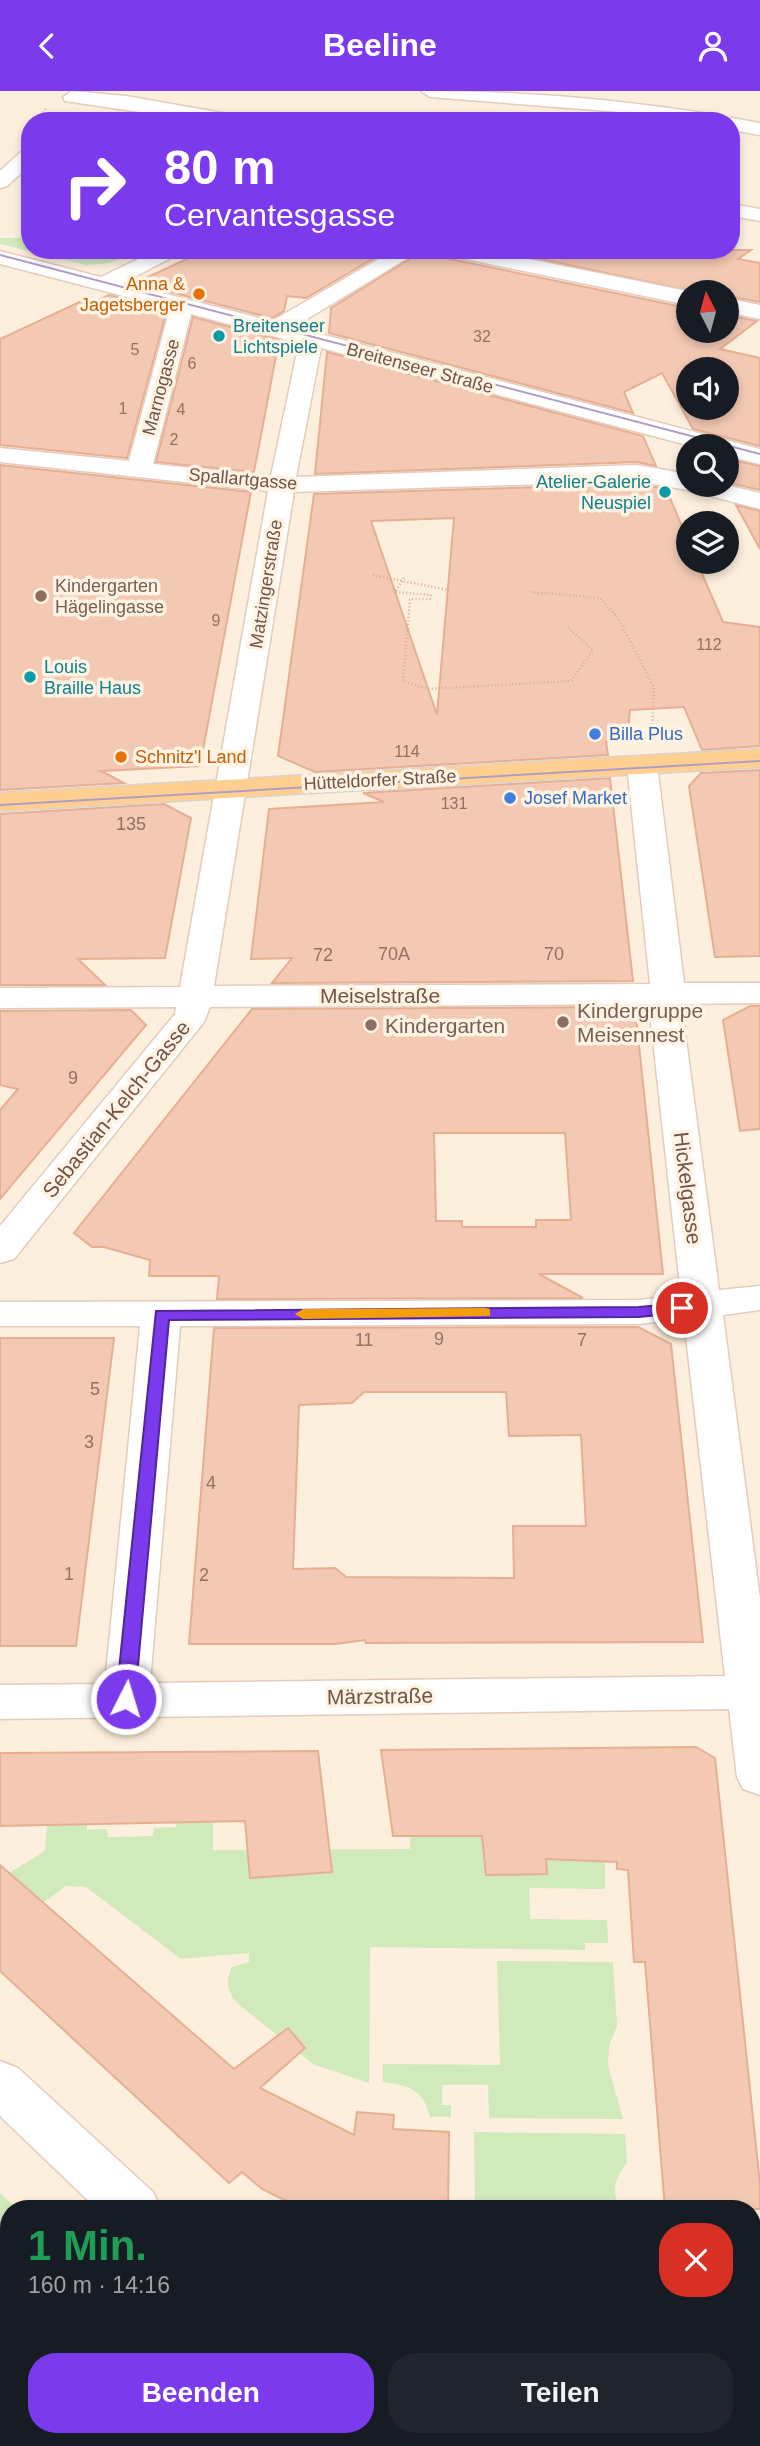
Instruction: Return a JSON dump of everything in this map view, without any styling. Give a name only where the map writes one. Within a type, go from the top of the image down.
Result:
[{"type":"main road","name":"Hütteldorfer Straße","points":[[0,801],[760,758]]},
{"type":"street","points":[[430,91],[666,112]]},
{"type":"street","points":[[61,112],[74,94],[183,112]]},
{"type":"street","points":[[644,112],[674,95]]},
{"type":"street","points":[[740,125],[760,129]]},
{"type":"street","points":[[0,182],[21,166]]},
{"type":"street","points":[[740,211],[760,215]]},
{"type":"street","name":"Breitenseer Straße","points":[[0,257],[676,435]]},
{"type":"street","points":[[103,284],[156,259]]},
{"type":"street","points":[[275,329],[395,259]]},
{"type":"street","points":[[496,259],[676,295]]},
{"type":"street","name":"Marnogasse","points":[[139,469],[182,305]]},
{"type":"street","points":[[739,308],[760,312]]},
{"type":"street","name":"Matzingerstraße","points":[[230,788],[282,485],[311,340]]},
{"type":"street","points":[[739,451],[760,457]]},
{"type":"street","name":"Spallartgasse","points":[[0,455],[282,485],[637,473],[676,480]]},
{"type":"street","points":[[739,496],[760,501]]},
{"type":"street","name":"Hickelgasse","points":[[642,765],[667,971],[666,1016],[754,1692],[760,1777]]},
{"type":"street","name":"Sebastian-Kelch-Gasse","points":[[0,1251],[192,1015],[230,788]]},
{"type":"street","name":"Meiselstraße","points":[[0,998],[760,993]]},
{"type":"street","points":[[0,1314],[639,1312],[760,1298]]},
{"type":"street","points":[[126,1699],[162,1315]]},
{"type":"street","name":"Märzstraße","points":[[0,1702],[754,1692]]},
{"type":"street","points":[[0,2084],[124,2200]]},
{"type":"path","points":[[373,575],[404,578],[426,587],[448,590]]},
{"type":"path","points":[[404,578],[394,592],[431,595],[430,599],[411,599],[403,681],[428,689],[571,681],[593,650],[567,627]]},
{"type":"path","points":[[531,592],[600,598],[618,618],[654,687],[652,744],[642,765]]},
{"type":"green space","points":[[0,238],[21,238],[21,249],[0,244]]},
{"type":"green space","points":[[61,259],[119,259],[110,263],[86,265]]},
{"type":"green space","points":[[213,1822],[213,1850],[410,1849],[410,1827],[469,1827],[605,1861],[605,1889],[529,1888],[530,1919],[607,1920],[608,1943],[585,1943],[585,1950],[370,1947],[369,2083],[313,2064],[237,2003],[229,1990],[228,1977],[232,1967],[249,1962],[249,1953],[181,1959],[86,1887],[66,1886],[44,1902],[9,1873],[45,1851],[47,1825],[87,1824],[87,1830],[107,1829],[108,1837],[153,1836],[154,1828],[176,1827],[176,1823]]},
{"type":"green space","points":[[497,1961],[613,1962],[617,2026],[609,2045],[608,2066],[623,2119],[489,2118],[488,2085],[442,2085],[442,2105],[451,2105],[451,2117],[430,2117],[424,2100],[414,2091],[408,2087],[383,2082],[383,2064],[500,2065]]},
{"type":"green space","points":[[474,2132],[625,2134],[627,2163],[617,2180],[617,2200],[475,2200]]},
{"type":"building","points":[[740,250],[751,250],[740,258]]},
{"type":"building","points":[[187,259],[373,259],[306,298],[287,296],[284,311],[272,318],[135,283]]},
{"type":"building","points":[[410,259],[450,259],[676,306],[676,343],[728,343],[720,349],[760,358],[760,446],[739,441],[739,434],[713,434],[693,429],[688,420],[739,420],[739,357],[676,357],[676,398],[662,373],[624,392],[633,413],[329,333],[331,308]]},
{"type":"building","points":[[541,259],[738,259],[760,263],[760,302],[739,298],[739,280],[676,280],[676,288]]},
{"type":"building","points":[[109,295],[167,310],[127,458],[0,445],[0,339],[88,298],[97,301]]},
{"type":"building","points":[[193,317],[279,340],[254,472],[156,462]]},
{"type":"building","points":[[739,318],[757,321],[739,335]]},
{"type":"building","points":[[327,352],[643,436],[656,466],[637,462],[315,474]]},
{"type":"building","points":[[739,462],[760,466],[760,490],[739,485]]},
{"type":"building","points":[[0,465],[251,492],[200,766],[101,771],[124,783],[0,790]]},
{"type":"building","points":[[637,484],[666,489],[676,512],[676,574],[702,574],[723,622],[760,627],[760,746],[702,750],[684,707],[630,710],[627,741],[606,742],[608,755],[315,772],[278,756],[314,494]],"holes":[[[454,518],[437,715],[371,521]]]},
{"type":"building","points":[[736,505],[760,511],[760,549]]},
{"type":"building","points":[[760,770],[760,956],[715,957],[689,786],[701,773]]},
{"type":"building","points":[[610,778],[633,981],[272,983],[292,958],[251,959],[269,809],[384,802],[363,793]]},
{"type":"building","points":[[164,804],[191,818],[165,958],[78,959],[105,985],[0,985],[0,814]]},
{"type":"building","points":[[750,1006],[760,1006],[760,1129],[740,1131],[723,1020]]},
{"type":"building","points":[[635,1007],[663,1274],[539,1274],[583,1298],[217,1299],[219,1276],[149,1276],[150,1260],[104,1247],[92,1247],[74,1233],[252,1009]],"holes":[[[434,1133],[565,1133],[571,1220],[536,1220],[536,1227],[462,1227],[462,1221],[436,1221]]]},
{"type":"building","points":[[131,1010],[146,1025],[0,1199],[0,1110],[18,1089],[0,1085],[0,1011]]},
{"type":"building","points":[[638,1327],[671,1344],[703,1642],[366,1643],[365,1640],[335,1644],[189,1644],[214,1328]],"holes":[[[364,1392],[506,1392],[509,1436],[581,1435],[586,1526],[513,1526],[514,1578],[346,1577],[335,1568],[293,1569],[299,1405],[352,1403]]]},
{"type":"building","points":[[0,1338],[114,1338],[76,1646],[0,1646]]},
{"type":"building","points":[[696,1747],[715,1758],[760,2200],[664,2200],[645,1962],[634,1962],[628,1870],[617,1869],[617,1862],[546,1859],[547,1874],[486,1875],[482,1836],[393,1836],[381,1750]]},
{"type":"building","points":[[318,1751],[332,1872],[250,1878],[245,1821],[0,1826],[0,1753]]},
{"type":"building","points":[[0,1865],[234,2069],[288,2028],[305,2048],[260,2088],[354,2135],[357,2112],[394,2115],[393,2129],[449,2132],[448,2200],[284,2200],[262,2189],[242,2172],[229,2183],[0,1971]]},
{"type":"tram line","points":[[0,255],[760,454]]},
{"type":"tram line","points":[[0,805],[760,761]]},
{"type":"slow traffic","points":[[303,1314],[485,1313]]},
{"type":"place","name":"Anna & Jagetsberger","points":[[199,294]]},
{"type":"place","name":"Breitenseer Lichtspiele","points":[[219,336]]},
{"type":"place","name":"Atelier-Galerie Neuspiel","points":[[665,492]]},
{"type":"place","name":"Kindergarten Hägelingasse","points":[[41,596]]},
{"type":"place","name":"Louis Braille Haus","points":[[30,677]]},
{"type":"place","name":"Billa Plus","points":[[595,734]]},
{"type":"place","name":"Schnitz'l Land","points":[[121,757]]},
{"type":"place","name":"Josef Market","points":[[510,798]]},
{"type":"place","name":"Kindergruppe Meisennest","points":[[563,1022]]},
{"type":"place","name":"Kindergarten","points":[[371,1025]]},
{"type":"route","points":[[126,1699],[162,1315],[639,1312],[682,1308]]}]
